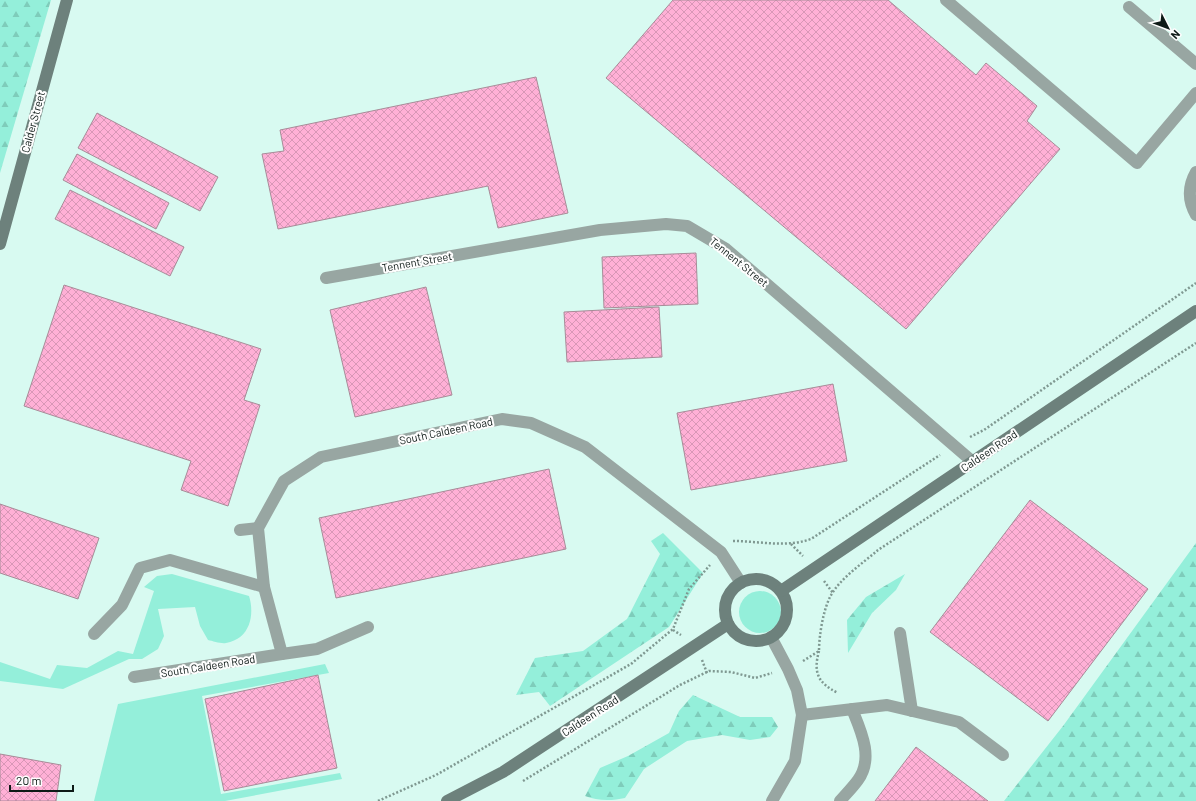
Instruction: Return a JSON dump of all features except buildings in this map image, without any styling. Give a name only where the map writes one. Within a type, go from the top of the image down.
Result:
[{"type":"street","points":[[946,0],[1137,163],[1196,93]]},
{"type":"street","name":"Calder Street","points":[[0,244],[67,3]]},
{"type":"street","points":[[1129,7],[1196,64]]},
{"type":"street","points":[[1196,172],[1191,181],[1189,198],[1196,215]]},
{"type":"street","name":"Tennent Street","points":[[326,278],[600,230],[666,224],[687,226],[726,249],[973,462]]},
{"type":"street","name":"Caldeen Road","points":[[781,591],[1196,311]]},
{"type":"street","name":"South Caldeen Road","points":[[258,528],[284,481],[321,457],[502,419],[531,423],[585,447],[722,552],[741,583]]},
{"type":"street","points":[[240,530],[258,528],[264,587],[282,654]]},
{"type":"street","points":[[94,634],[122,605],[140,568],[170,560],[264,587]]},
{"type":"street","points":[[751,579],[762,579],[769,581],[781,591],[788,609],[786,619],[779,631],[771,637],[752,641],[736,634],[728,624],[725,607],[728,597],[741,583],[751,579]]},
{"type":"street","name":"Caldeen Road","points":[[447,801],[503,772],[728,624]]},
{"type":"street","name":"South Caldeen Road","points":[[134,677],[317,649],[368,627]]},
{"type":"street","points":[[900,633],[912,711]]},
{"type":"street","points":[[771,637],[797,690],[802,715],[795,761],[772,801]]},
{"type":"street","points":[[802,715],[887,705],[959,722],[1003,755]]},
{"type":"street","points":[[840,801],[859,779],[867,755],[859,725],[852,709]]},
{"type":"path","points":[[378,801],[436,776],[631,664],[673,629],[689,589],[733,541],[782,544],[799,543],[811,539],[954,446],[984,430],[1196,283]]},
{"type":"path","points":[[844,696],[828,688],[817,676],[815,664],[819,651],[819,637],[830,597],[841,583],[878,550],[1196,343]]},
{"type":"path","points":[[517,784],[680,685],[709,671],[730,672],[755,678],[788,669],[819,651]]},
{"type":"green space","points":[[0,0],[51,0],[0,173]]},
{"type":"green space","points":[[663,533],[703,573],[669,627],[550,706],[539,692],[516,695],[535,658],[583,651],[627,619],[660,554],[651,541]]},
{"type":"green space","points":[[1196,543],[1196,801],[1004,801],[1063,726]]},
{"type":"green space","points":[[172,574],[249,596],[251,603],[251,618],[249,625],[241,637],[226,643],[208,640],[200,626],[195,607],[158,609],[164,636],[158,649],[142,659],[129,659],[63,689],[0,681],[0,662],[50,679],[57,665],[87,668],[118,651],[133,654],[154,591],[144,587],[157,576]]},
{"type":"green space","points":[[905,574],[896,590],[872,613],[848,653],[847,620],[866,597]]},
{"type":"green space","points":[[756,591],[764,591],[772,594],[778,600],[781,612],[778,624],[772,630],[764,633],[756,633],[748,630],[742,624],[739,616],[739,608],[742,600],[748,594]]},
{"type":"green space","points":[[325,664],[329,673],[202,696],[221,794],[340,773],[342,779],[225,801],[94,801],[118,704]]},
{"type":"green space","points":[[693,695],[740,717],[772,717],[778,727],[770,737],[750,740],[722,735],[687,741],[644,769],[625,798],[605,800],[585,796],[600,768],[628,756],[669,733],[679,711]]}]
